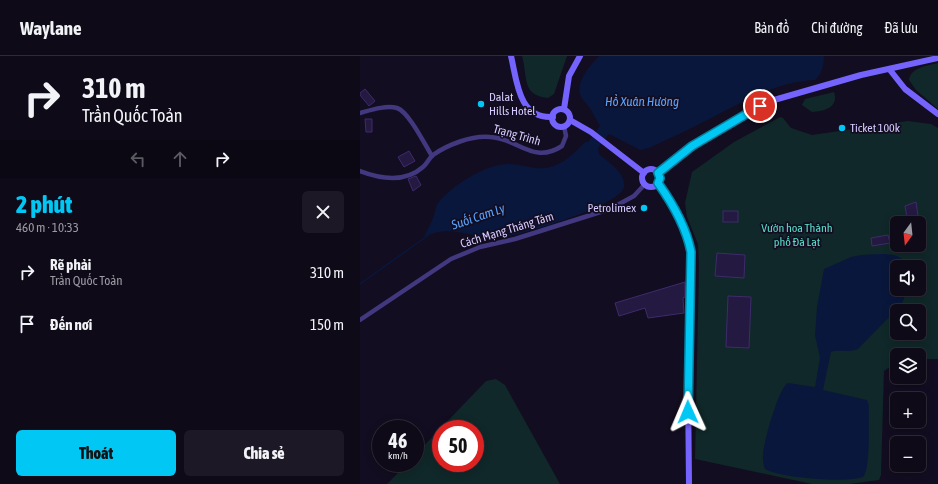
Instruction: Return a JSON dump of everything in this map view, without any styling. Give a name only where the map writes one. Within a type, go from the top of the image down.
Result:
[{"type":"main road","points":[[511,56],[520,97],[525,105],[536,114],[553,117]]},
{"type":"main road","points":[[564,110],[569,76],[580,56]]},
{"type":"main road","points":[[658,173],[692,146],[774,100],[861,75],[890,70],[938,58]]},
{"type":"main road","points":[[890,70],[905,89],[938,114]]},
{"type":"main road","points":[[570,120],[564,126],[557,125],[553,117],[556,110],[564,110],[568,113],[570,120],[591,132],[644,172]]},
{"type":"main road","points":[[651,169],[658,173],[660,178],[658,183],[651,186],[645,184],[642,178],[644,172],[651,169]]},
{"type":"main road","points":[[658,183],[676,210],[686,230],[691,252],[688,385],[689,484]]},
{"type":"street","points":[[360,113],[388,108],[400,110],[412,123],[432,156]]},
{"type":"street","name":"Trạng Trình","points":[[360,171],[379,178],[397,178],[422,168],[432,156],[444,149],[464,141],[486,136],[498,138],[531,152],[542,153],[562,146],[566,136],[564,126]]},
{"type":"street","name":"Cách Mạng Tháng Tám","points":[[360,320],[452,259],[480,247],[515,239],[610,209],[634,196],[645,184]]},
{"type":"green space","points":[[522,56],[567,56],[554,94],[548,98],[539,96],[529,89]]},
{"type":"green space","points":[[938,63],[938,109],[916,90],[909,80],[910,76],[916,70]]},
{"type":"green space","points":[[834,92],[834,102],[829,108],[812,112],[802,105],[805,99]]},
{"type":"green space","name":"Vườn hoa Thành phố Đà Lạt","points":[[780,117],[783,118],[791,128],[812,135],[908,121],[931,124],[938,128],[938,359],[926,359],[926,348],[890,348],[890,367],[884,371],[881,475],[879,480],[849,484],[812,484],[695,459],[699,266],[698,244],[687,217],[685,203],[692,172],[734,142]]},
{"type":"green space","points":[[496,379],[505,385],[560,484],[387,484],[399,472],[424,472],[424,446],[432,437],[432,472],[484,472],[484,420],[449,420],[486,381]]},
{"type":"water","name":"Hồ Xuân Hương","points":[[599,56],[824,56],[824,62],[819,75],[815,80],[789,84],[764,92],[649,148],[640,150],[609,134],[598,148],[599,154],[619,172],[624,182],[624,187],[619,194],[607,202],[590,210],[550,225],[505,237],[488,237],[445,231],[424,237],[438,203],[460,183],[480,171],[490,167],[512,164],[536,168],[550,167],[564,161],[585,142],[588,142],[600,126],[581,96],[579,89],[585,74]]},
{"type":"water","points":[[887,254],[894,255],[903,260],[890,260],[890,296],[904,296],[901,304],[890,304],[890,316],[858,349],[851,351],[831,352],[823,390],[867,400],[869,406],[868,462],[864,476],[846,480],[816,479],[785,475],[765,469],[763,454],[771,418],[784,387],[788,383],[815,387],[820,358],[815,335],[817,307],[824,269],[851,257]]},
{"type":"building","points":[[365,89],[375,101],[369,106],[360,95],[360,93]]},
{"type":"building","points":[[365,119],[372,119],[372,132],[366,132]]},
{"type":"building","points":[[409,151],[415,161],[404,167],[398,157]]},
{"type":"building","points":[[416,176],[421,185],[413,191],[408,179]]},
{"type":"building","points":[[916,202],[918,216],[907,216],[905,206]]},
{"type":"building","points":[[723,211],[738,211],[738,222],[723,222]]},
{"type":"building","points":[[888,235],[890,243],[872,246],[871,238]]},
{"type":"building","points":[[717,253],[745,255],[744,278],[715,276]]},
{"type":"building","points":[[685,282],[685,297],[683,298],[684,313],[648,318],[645,308],[619,316],[615,303]]},
{"type":"building","points":[[728,296],[751,297],[749,348],[726,347]]},
{"type":"waterway","name":"Suối Cam Ly","points":[[360,284],[430,234]]},
{"type":"place","name":"Dalat Hills Hotel","points":[[481,104]]},
{"type":"place","name":"Ticket 100k","points":[[842,128]]},
{"type":"place","name":"Petrolimex","points":[[644,208]]},
{"type":"route","points":[[688,412],[688,362],[692,272],[691,252],[686,230],[669,198],[658,183],[660,178],[658,173],[692,146],[760,106]]}]
